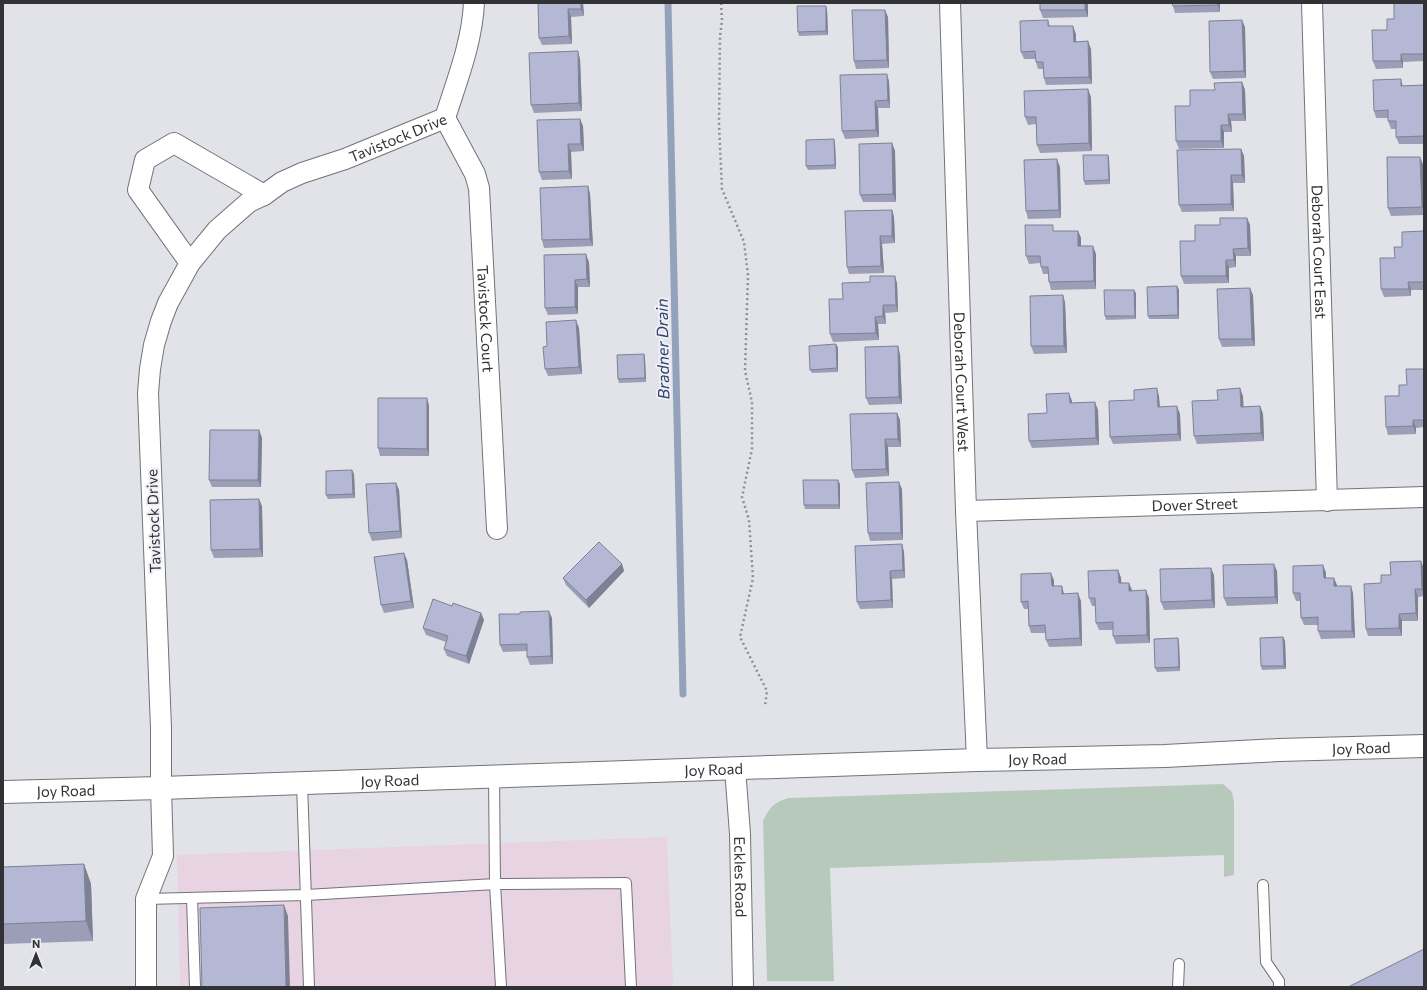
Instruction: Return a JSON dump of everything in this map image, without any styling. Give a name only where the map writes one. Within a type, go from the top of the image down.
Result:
[{"type":"street","name":"Tavistock Drive","points":[[146,899],[162,856],[161,728],[148,393],[154,345],[168,302],[190,263],[217,230],[249,202],[264,195],[282,182],[302,173],[345,159],[445,118],[468,48],[474,18],[474,3]]},
{"type":"street","name":"Deborah Court West","points":[[950,3],[966,511],[977,760]]},
{"type":"street","name":"Deborah Court East","points":[[1312,3],[1327,501]]},
{"type":"street","name":"Tavistock Court","points":[[445,118],[475,174],[479,188],[497,529]]},
{"type":"street","points":[[190,263],[138,190],[145,160],[174,143],[264,195]]},
{"type":"street","name":"Dover Street","points":[[966,511],[1424,497]]},
{"type":"street","name":"Joy Road","points":[[3,792],[977,760],[1165,756],[1279,750],[1424,746]]},
{"type":"street","name":"Eckles Road","points":[[735,768],[740,834],[743,987]]},
{"type":"street","points":[[146,899],[146,987]]},
{"type":"lane","points":[[494,776],[495,884],[501,987]]},
{"type":"lane","points":[[302,783],[309,987]]},
{"type":"lane","points":[[146,899],[306,895],[495,884],[626,883],[631,987]]},
{"type":"lane","points":[[1263,885],[1266,962],[1279,981],[1279,987]]},
{"type":"lane","points":[[192,898],[195,987]]},
{"type":"lane","points":[[1178,987],[1179,964]]},
{"type":"path","points":[[721,3],[722,20],[720,36],[719,124],[722,189],[744,242],[748,274],[745,371],[752,402],[752,449],[742,497],[749,520],[753,578],[740,637],[767,691],[765,706]]},
{"type":"shaded area","points":[[667,837],[673,987],[180,987],[177,855]]},
{"type":"green space","points":[[1223,784],[1232,792],[1234,802],[1234,875],[1224,877],[1224,855],[830,868],[834,981],[767,981],[763,821],[770,809],[780,801],[789,798]]},
{"type":"building","points":[[538,3],[581,3],[581,9],[568,9],[569,36],[539,38]]},
{"type":"building","points":[[1040,3],[1085,3],[1085,10],[1040,10]]},
{"type":"building","points":[[1172,3],[1218,3],[1218,5],[1173,6]]},
{"type":"building","points":[[1394,3],[1424,3],[1424,54],[1401,54],[1401,61],[1373,61],[1372,30],[1387,30],[1387,19],[1394,19]]},
{"type":"building","points":[[797,6],[826,6],[826,31],[798,32]]},
{"type":"building","points":[[852,10],[885,10],[887,60],[854,61]]},
{"type":"building","points":[[1048,20],[1048,26],[1073,26],[1074,42],[1088,41],[1089,77],[1044,78],[1043,62],[1036,62],[1035,51],[1021,52],[1020,21]]},
{"type":"building","points":[[1242,20],[1244,71],[1210,72],[1209,21]]},
{"type":"building","points":[[578,51],[579,103],[531,105],[529,53]]},
{"type":"building","points":[[887,74],[888,100],[875,101],[876,130],[842,131],[840,75]]},
{"type":"building","points":[[1401,79],[1401,86],[1424,85],[1424,136],[1396,137],[1396,121],[1388,121],[1388,110],[1374,111],[1373,80]]},
{"type":"building","points":[[1242,82],[1243,114],[1228,114],[1229,125],[1221,125],[1221,141],[1176,141],[1175,106],[1190,106],[1190,90],[1215,90],[1214,83]]},
{"type":"building","points":[[1088,89],[1089,143],[1037,145],[1036,117],[1025,117],[1024,91]]},
{"type":"building","points":[[580,119],[581,144],[568,144],[569,171],[539,172],[537,120]]},
{"type":"building","points":[[834,139],[835,165],[806,166],[806,140]]},
{"type":"building","points":[[892,143],[893,194],[860,195],[859,144]]},
{"type":"building","points":[[1241,149],[1242,175],[1231,175],[1231,204],[1179,205],[1177,150]]},
{"type":"building","points":[[1083,155],[1108,155],[1109,180],[1084,181]]},
{"type":"building","points":[[1387,157],[1420,157],[1422,207],[1388,208]]},
{"type":"building","points":[[1057,159],[1059,210],[1026,211],[1024,160]]},
{"type":"building","points":[[588,186],[590,239],[542,240],[540,188]]},
{"type":"building","points":[[892,210],[892,236],[880,236],[881,266],[847,267],[845,211]]},
{"type":"building","points":[[1220,218],[1247,218],[1248,248],[1233,249],[1234,260],[1226,260],[1226,276],[1181,276],[1180,241],[1195,241],[1195,225],[1220,225]]},
{"type":"building","points":[[1025,225],[1053,225],[1053,231],[1078,231],[1078,246],[1093,246],[1094,281],[1049,282],[1048,267],[1041,267],[1040,256],[1026,256]]},
{"type":"building","points":[[1424,231],[1424,282],[1408,282],[1409,289],[1381,289],[1380,258],[1395,258],[1394,247],[1402,247],[1402,232]]},
{"type":"building","points":[[586,254],[587,279],[575,280],[575,307],[545,308],[544,255]]},
{"type":"building","points":[[870,276],[895,276],[896,305],[883,305],[883,316],[875,317],[876,333],[830,334],[829,299],[843,299],[842,283],[870,282]]},
{"type":"building","points":[[1177,286],[1178,315],[1148,316],[1147,287]]},
{"type":"building","points":[[1250,288],[1252,339],[1219,339],[1217,289]]},
{"type":"building","points":[[1104,290],[1134,290],[1135,316],[1105,316]]},
{"type":"building","points":[[1063,295],[1064,346],[1031,346],[1030,296]]},
{"type":"building","points":[[576,320],[579,367],[545,369],[543,347],[547,346],[546,322]]},
{"type":"building","points":[[836,344],[837,368],[810,370],[809,346]]},
{"type":"building","points":[[898,346],[899,397],[866,398],[865,347]]},
{"type":"building","points":[[644,354],[645,378],[618,379],[617,355]]},
{"type":"building","points":[[1406,369],[1424,369],[1424,420],[1413,420],[1413,426],[1386,427],[1385,396],[1399,396],[1399,385],[1407,385]]},
{"type":"building","points":[[1157,388],[1158,407],[1177,406],[1178,434],[1110,437],[1109,401],[1134,400],[1134,390]]},
{"type":"building","points":[[1240,388],[1241,407],[1260,406],[1261,433],[1194,436],[1192,401],[1218,400],[1217,390]]},
{"type":"building","points":[[1069,393],[1070,403],[1095,402],[1096,438],[1029,441],[1028,414],[1047,413],[1046,394]]},
{"type":"building","points":[[378,398],[427,398],[427,449],[378,448]]},
{"type":"building","points":[[897,413],[898,439],[885,439],[886,469],[852,470],[850,414]]},
{"type":"building","points":[[210,430],[259,430],[258,480],[209,480]]},
{"type":"building","points":[[352,470],[353,494],[326,495],[326,471]]},
{"type":"building","points":[[803,480],[838,480],[839,505],[804,505]]},
{"type":"building","points":[[899,482],[901,533],[868,533],[866,483]]},
{"type":"building","points":[[396,483],[400,531],[369,533],[366,484]]},
{"type":"building","points":[[259,499],[260,549],[211,550],[210,500]]},
{"type":"building","points":[[599,542],[622,564],[586,600],[563,578]]},
{"type":"building","points":[[902,544],[903,570],[890,571],[891,600],[857,602],[855,546]]},
{"type":"building","points":[[404,553],[411,601],[381,605],[374,557]]},
{"type":"building","points":[[1421,561],[1422,589],[1415,589],[1416,613],[1399,614],[1399,628],[1366,629],[1364,584],[1381,583],[1381,575],[1391,575],[1390,562]]},
{"type":"building","points":[[1274,564],[1275,597],[1224,598],[1223,565]]},
{"type":"building","points":[[1323,565],[1324,578],[1334,578],[1334,586],[1351,586],[1352,631],[1318,631],[1318,617],[1301,618],[1300,593],[1293,593],[1293,566]]},
{"type":"building","points":[[1211,568],[1212,600],[1161,602],[1160,569]]},
{"type":"building","points":[[1118,570],[1119,583],[1129,583],[1129,591],[1146,590],[1147,635],[1113,636],[1113,622],[1096,623],[1095,598],[1089,598],[1088,571]]},
{"type":"building","points":[[1051,573],[1052,586],[1062,586],[1062,594],[1078,593],[1080,638],[1046,640],[1045,625],[1029,626],[1028,601],[1021,602],[1021,574]]},
{"type":"building","points":[[433,599],[452,606],[453,603],[481,613],[466,656],[444,649],[448,636],[423,628]]},
{"type":"building","points":[[549,611],[551,656],[527,657],[527,644],[500,645],[499,614],[520,614],[520,612]]},
{"type":"building","points":[[1283,637],[1284,666],[1261,666],[1260,638]]},
{"type":"building","points":[[1178,638],[1179,667],[1155,668],[1154,639]]},
{"type":"building","points":[[84,864],[86,921],[3,924],[3,867]]},
{"type":"building","points":[[284,905],[286,987],[202,987],[200,908]]},
{"type":"building","points":[[1424,949],[1424,987],[1348,987]]},
{"type":"waterway","name":"Bradner Drain","points":[[668,3],[683,694]]}]
